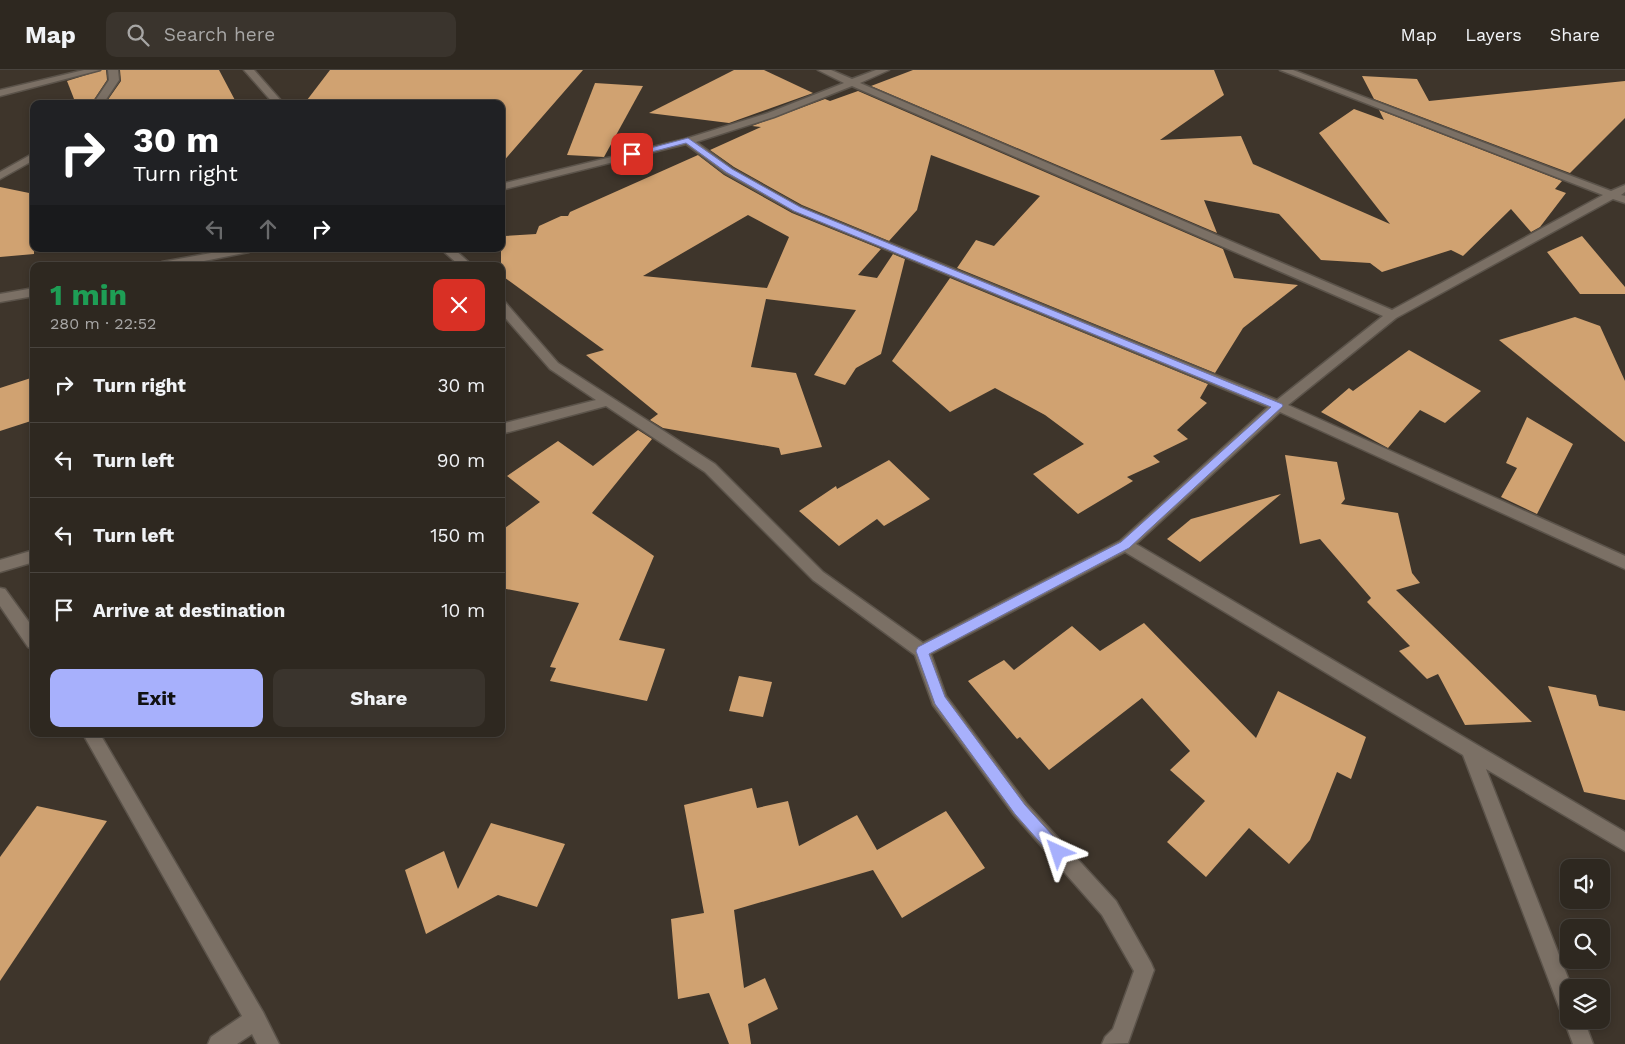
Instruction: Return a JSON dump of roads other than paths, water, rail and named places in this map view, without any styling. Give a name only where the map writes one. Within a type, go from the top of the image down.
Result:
[{"type":"street","points":[[0,93],[96,70]]},
{"type":"street","points":[[101,100],[114,80],[113,70]]},
{"type":"street","points":[[249,70],[275,100]]},
{"type":"street","points":[[823,70],[1392,316]]},
{"type":"street","points":[[505,186],[688,141],[770,115],[884,70]]},
{"type":"street","points":[[1285,70],[1621,194]]},
{"type":"street","points":[[688,141],[729,170],[797,209],[1278,406],[1624,561]]},
{"type":"street","points":[[0,176],[30,158]]},
{"type":"street","points":[[922,651],[1125,545],[1278,406],[1392,316],[1621,194]]},
{"type":"street","points":[[182,262],[234,252]]},
{"type":"street","points":[[451,252],[462,262]]},
{"type":"street","points":[[0,298],[30,293]]},
{"type":"street","points":[[505,310],[554,366],[710,468],[818,576],[922,651],[939,700],[1020,809],[1109,908],[1144,970],[1121,1036],[1112,1044]]},
{"type":"street","points":[[505,428],[608,400]]},
{"type":"street","points":[[1125,545],[1625,842]]},
{"type":"street","points":[[0,566],[30,557]]},
{"type":"street","points":[[0,594],[30,636]]},
{"type":"street","points":[[93,737],[269,1044]]},
{"type":"street","points":[[1470,750],[1560,984]]},
{"type":"street","points":[[218,1044],[256,1019]]},
{"type":"street","points":[[1577,1029],[1583,1044]]}]
